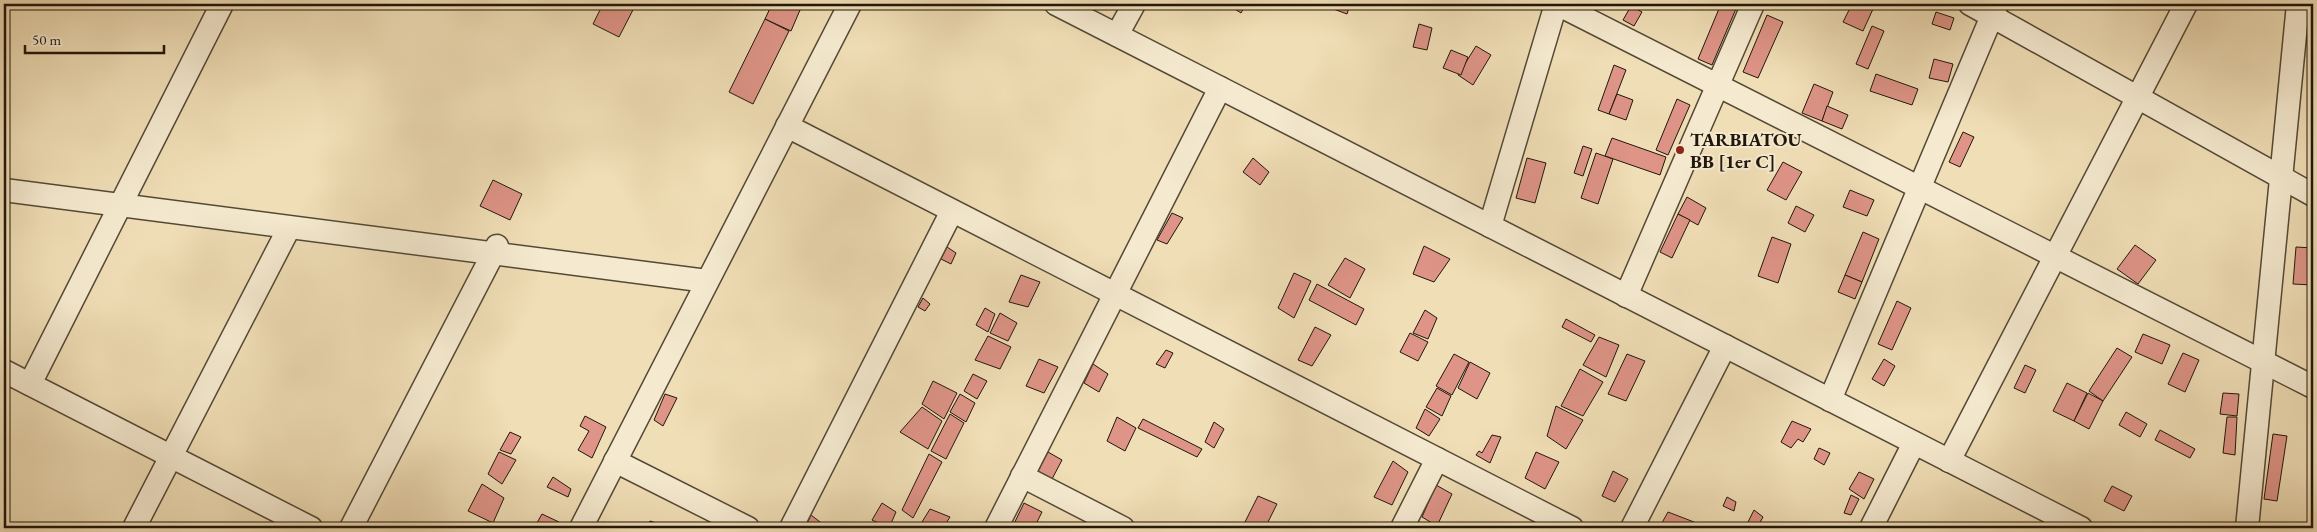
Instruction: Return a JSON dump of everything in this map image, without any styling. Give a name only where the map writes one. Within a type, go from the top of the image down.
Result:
[{"type":"street","points":[[30,384],[222,4]]},
{"type":"street","points":[[581,528],[850,4]]},
{"type":"street","points":[[1056,4],[2080,528]]},
{"type":"street","points":[[1117,35],[1134,4]]},
{"type":"street","points":[[1490,226],[1557,4],[2313,387]]},
{"type":"street","points":[[1626,296],[1753,4]]},
{"type":"street","points":[[1970,4],[1995,10],[2137,97],[2313,195]]},
{"type":"street","points":[[1949,461],[2186,4]]},
{"type":"street","points":[[2247,528],[2298,4]]},
{"type":"street","points":[[1830,400],[1995,10]]},
{"type":"street","points":[[996,528],[1220,88]]},
{"type":"street","points":[[787,126],[1572,528]]},
{"type":"street","points":[[4,190],[289,228],[494,250],[708,281]]},
{"type":"street","points":[[791,528],[952,211]]},
{"type":"street","points":[[134,528],[289,228]]},
{"type":"street","points":[[351,528],[494,250]]},
{"type":"street","points":[[1632,528],[1725,346]]},
{"type":"street","points":[[4,371],[311,528]]},
{"type":"street","points":[[1871,528],[1914,443]]},
{"type":"street","points":[[1402,528],[1436,459]]},
{"type":"street","points":[[615,461],[748,528]]},
{"type":"street","points":[[1022,476],[1123,528]]},
{"type":"building","points":[[603,4],[636,4],[619,37],[593,24]]},
{"type":"building","points":[[772,4],[785,4],[800,10],[791,31],[765,19]]},
{"type":"building","points":[[1227,4],[1246,4],[1241,13]]},
{"type":"building","points":[[1320,4],[1350,4],[1347,14]]},
{"type":"building","points":[[1721,4],[1738,4],[1712,65],[1698,59]]},
{"type":"building","points":[[1852,4],[1862,4],[1873,9],[1863,31],[1843,22]]},
{"type":"building","points":[[1631,6],[1642,12],[1634,26],[1623,20]]},
{"type":"building","points":[[1936,12],[1954,18],[1950,30],[1932,24]]},
{"type":"building","points":[[1767,15],[1783,22],[1758,78],[1743,72]]},
{"type":"building","points":[[765,19],[789,31],[753,104],[729,92]]},
{"type":"building","points":[[1419,24],[1432,28],[1427,50],[1413,47]]},
{"type":"building","points":[[1872,26],[1884,31],[1868,69],[1856,64]]},
{"type":"building","points":[[1476,46],[1491,55],[1473,85],[1458,75]]},
{"type":"building","points":[[1451,50],[1468,57],[1461,75],[1443,68]]},
{"type":"building","points":[[1934,59],[1953,64],[1948,82],[1929,78]]},
{"type":"building","points":[[1614,65],[1626,70],[1609,114],[1598,110]]},
{"type":"building","points":[[1876,74],[1918,89],[1912,105],[1870,91]]},
{"type":"building","points":[[1814,84],[1833,92],[1822,121],[1802,113]]},
{"type":"building","points":[[1617,94],[1633,100],[1626,120],[1609,114]]},
{"type":"building","points":[[1677,99],[1690,105],[1668,155],[1656,150]]},
{"type":"building","points":[[1827,106],[1848,115],[1842,129],[1822,121]]},
{"type":"building","points":[[1963,132],[1974,137],[1960,167],[1949,162]]},
{"type":"building","points":[[1612,138],[1666,157],[1660,175],[1605,156]]},
{"type":"building","points":[[1583,146],[1592,149],[1583,176],[1574,173]]},
{"type":"building","points":[[1596,153],[1613,159],[1598,204],[1581,198]]},
{"type":"building","points":[[1253,158],[1269,172],[1260,185],[1243,172]]},
{"type":"building","points":[[1527,158],[1546,163],[1535,203],[1516,198]]},
{"type":"building","points":[[1783,162],[1802,172],[1786,200],[1767,190]]},
{"type":"building","points":[[493,180],[522,194],[510,220],[480,206]]},
{"type":"building","points":[[1850,190],[1874,200],[1867,216],[1843,207]]},
{"type":"building","points":[[1687,197],[1706,208],[1698,225],[1678,214]]},
{"type":"building","points":[[1796,206],[1814,215],[1805,232],[1788,223]]},
{"type":"building","points":[[1172,213],[1183,218],[1167,244],[1157,240]]},
{"type":"building","points":[[1678,214],[1690,220],[1672,258],[1660,252]]},
{"type":"building","points":[[1863,232],[1879,239],[1862,282],[1845,275]]},
{"type":"building","points":[[1772,237],[1791,244],[1778,283],[1758,276]]},
{"type":"building","points":[[2135,245],[2156,260],[2138,284],[2117,269]]},
{"type":"building","points":[[1424,246],[1450,259],[1434,282],[1413,274]]},
{"type":"building","points":[[947,247],[956,253],[951,264],[941,259]]},
{"type":"building","points":[[2296,247],[2313,248],[2313,285],[2293,284]]},
{"type":"building","points":[[1345,258],[1365,269],[1350,298],[1328,285]]},
{"type":"building","points":[[1294,273],[1311,281],[1294,318],[1278,308]]},
{"type":"building","points":[[1021,275],[1040,282],[1028,307],[1009,302]]},
{"type":"building","points":[[1845,275],[1862,282],[1855,299],[1838,292]]},
{"type":"building","points":[[1317,284],[1364,309],[1356,325],[1309,300]]},
{"type":"building","points":[[923,298],[930,304],[925,311],[918,307]]},
{"type":"building","points":[[1897,301],[1911,308],[1892,350],[1878,344]]},
{"type":"building","points":[[985,308],[995,314],[988,332],[976,325]]},
{"type":"building","points":[[1425,310],[1437,318],[1428,339],[1413,333]]},
{"type":"building","points":[[1000,313],[1017,323],[1008,341],[990,333]]},
{"type":"building","points":[[1566,319],[1595,335],[1591,342],[1562,327]]},
{"type":"building","points":[[1315,327],[1331,335],[1312,366],[1298,360]]},
{"type":"building","points":[[1410,333],[1428,342],[1418,361],[1400,352]]},
{"type":"building","points":[[2143,334],[2170,345],[2162,364],[2135,352]]},
{"type":"building","points":[[988,336],[1011,347],[1000,369],[975,360]]},
{"type":"building","points":[[1599,337],[1619,345],[1606,377],[1583,365]]},
{"type":"building","points":[[2117,348],[2132,357],[2103,401],[2089,391]]},
{"type":"building","points":[[1166,350],[1173,353],[1165,368],[1156,364]]},
{"type":"building","points":[[2183,353],[2199,360],[2185,392],[2168,384]]},
{"type":"building","points":[[1454,354],[1469,362],[1452,395],[1436,386]]},
{"type":"building","points":[[1627,354],[1645,361],[1626,401],[1608,394]]},
{"type":"building","points":[[1039,359],[1058,367],[1044,393],[1026,386]]},
{"type":"building","points":[[1884,359],[1895,366],[1884,386],[1872,379]]},
{"type":"building","points":[[1470,362],[1490,373],[1477,399],[1458,388]]},
{"type":"building","points":[[1093,364],[1108,374],[1099,392],[1084,383]]},
{"type":"building","points":[[2025,365],[2036,370],[2025,393],[2014,388]]},
{"type":"building","points":[[1580,369],[1603,382],[1583,416],[1561,406]]},
{"type":"building","points":[[973,374],[987,381],[977,399],[964,391]]},
{"type":"building","points":[[933,381],[957,393],[944,419],[922,404]]},
{"type":"building","points":[[2067,383],[2087,393],[2074,421],[2053,411]]},
{"type":"building","points":[[1437,388],[1451,396],[1442,416],[1426,407]]},
{"type":"building","points":[[2088,393],[2103,401],[2089,429],[2074,421]]},
{"type":"building","points":[[2223,393],[2239,394],[2237,416],[2220,414]]},
{"type":"building","points":[[665,394],[677,398],[663,426],[654,420]]},
{"type":"building","points":[[960,394],[975,403],[966,422],[950,412]]},
{"type":"building","points":[[1556,406],[1583,420],[1566,449],[1547,436]]},
{"type":"building","points":[[922,407],[942,421],[928,449],[900,432]]},
{"type":"building","points":[[1425,409],[1440,419],[1429,436],[1416,428]]},
{"type":"building","points":[[2126,412],[2147,424],[2140,437],[2119,425]]},
{"type":"building","points":[[950,414],[964,423],[946,459],[931,451]]},
{"type":"building","points":[[585,416],[606,427],[592,458],[578,450],[589,431],[580,426]]},
{"type":"building","points":[[1117,417],[1136,428],[1125,451],[1107,441]]},
{"type":"building","points":[[2227,417],[2237,417],[2235,455],[2223,453]]},
{"type":"building","points":[[1143,419],[1202,449],[1197,457],[1138,428]]},
{"type":"building","points":[[1792,421],[1811,429],[1803,442],[1798,439],[1791,448],[1781,442]]},
{"type":"building","points":[[1214,422],[1224,429],[1214,448],[1205,442]]},
{"type":"building","points":[[2160,430],[2195,449],[2190,458],[2155,440]]},
{"type":"building","points":[[510,432],[521,437],[511,454],[500,450]]},
{"type":"building","points":[[2273,434],[2287,436],[2277,501],[2264,499]]},
{"type":"building","points":[[1492,435],[1501,437],[1490,463],[1476,455],[1479,451],[1482,453]]},
{"type":"building","points":[[1819,448],[1830,453],[1824,465],[1814,459]]},
{"type":"building","points":[[499,452],[516,460],[502,484],[488,474]]},
{"type":"building","points":[[1048,452],[1062,460],[1052,479],[1038,471]]},
{"type":"building","points":[[1536,452],[1559,462],[1545,489],[1525,478]]},
{"type":"building","points":[[929,454],[942,462],[913,518],[902,510]]},
{"type":"building","points":[[1393,461],[1408,472],[1392,505],[1374,497]]},
{"type":"building","points":[[1613,471],[1628,479],[1615,502],[1602,496]]},
{"type":"building","points":[[1859,472],[1874,479],[1864,499],[1849,489]]},
{"type":"building","points":[[553,477],[571,489],[568,497],[547,487]]},
{"type":"building","points":[[482,484],[504,498],[493,523],[468,511]]},
{"type":"building","points":[[1436,485],[1452,494],[1437,526],[1422,517]]},
{"type":"building","points":[[2112,486],[2132,496],[2124,511],[2104,501]]},
{"type":"building","points":[[1851,495],[1859,499],[1851,515],[1844,513]]},
{"type":"building","points":[[1258,496],[1277,504],[1265,528],[1242,528]]},
{"type":"building","points":[[1727,497],[1736,502],[1734,511],[1723,506]]},
{"type":"building","points":[[882,503],[896,512],[889,528],[872,520]]},
{"type":"building","points":[[1024,503],[1042,512],[1034,528],[1012,528]]},
{"type":"building","points":[[930,509],[950,517],[943,528],[933,528],[922,522]]},
{"type":"building","points":[[1754,510],[1763,517],[1757,528],[1745,528]]},
{"type":"building","points":[[1668,512],[1694,522],[1691,528],[1659,528]]},
{"type":"building","points":[[542,514],[559,522],[556,528],[534,528]]},
{"type":"building","points":[[811,515],[824,525],[823,528],[805,528]]},
{"type":"building","points":[[2313,515],[2313,528],[2307,528]]},
{"type":"building","points":[[650,521],[672,528],[647,528]]},
{"type":"building","points":[[603,522],[617,528],[599,528]]},
{"type":"place","name":"TARBIATOU BB [1er C]","points":[[1680,150]]}]
